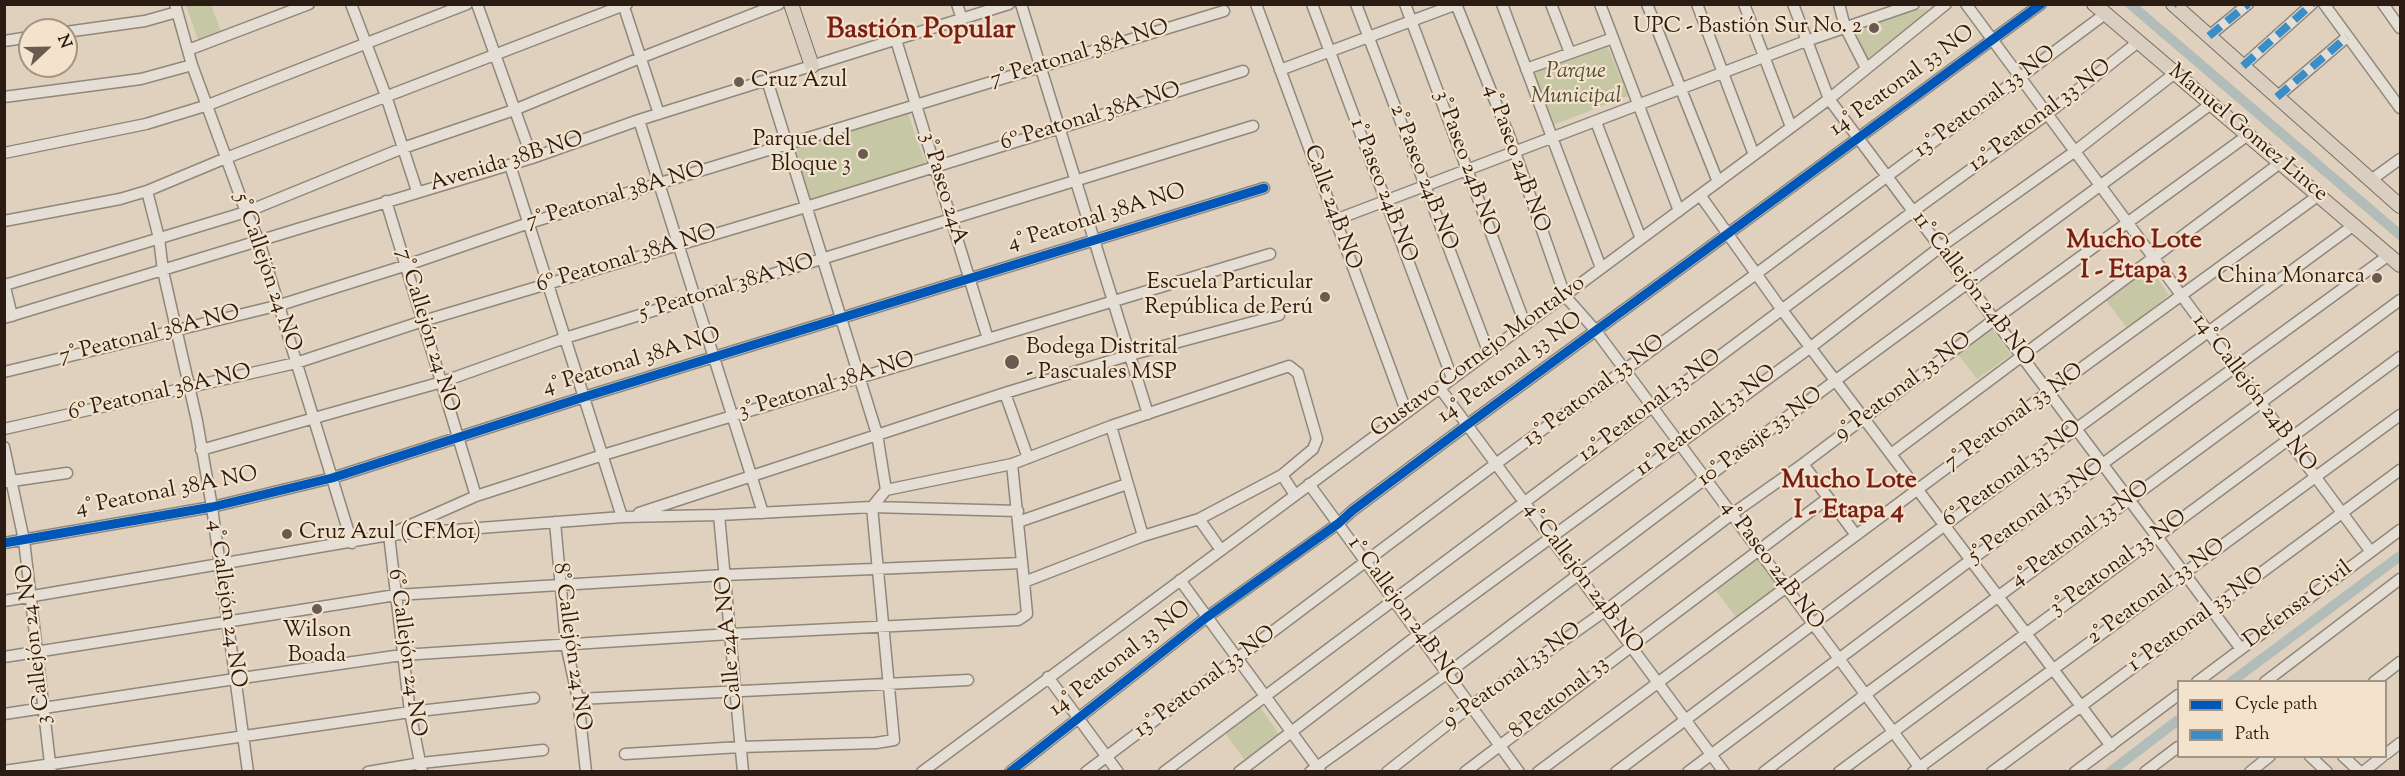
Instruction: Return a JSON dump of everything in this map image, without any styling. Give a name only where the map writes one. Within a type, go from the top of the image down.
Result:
[{"type":"main road","points":[[791,4],[812,66]]},
{"type":"main road","name":"Manuel Gomez Lince","points":[[2094,4],[2400,265]]},
{"type":"main road","name":"Manuel Gomez Lince","points":[[2173,5],[2400,206]]},
{"type":"street","points":[[188,50],[309,4]]},
{"type":"street","points":[[351,4],[364,44],[386,96],[417,191]]},
{"type":"street","points":[[4,153],[146,124],[208,105],[467,4]]},
{"type":"street","points":[[477,4],[532,158]]},
{"type":"street","points":[[8,317],[5,284],[246,212],[403,148],[514,111],[640,58],[779,4]]},
{"type":"street","points":[[957,4],[962,19]]},
{"type":"street","name":"Avenida 38B NO","points":[[8,317],[163,272],[417,191],[510,165],[639,120],[1009,4]]},
{"type":"street","points":[[1021,4],[1148,414]]},
{"type":"street","name":"Calle 24B NO","points":[[1256,4],[1406,411]]},
{"type":"street","name":"1° Paseo 24B NO","points":[[1312,4],[1452,378]]},
{"type":"street","name":"2° Paseo 24B NO","points":[[1356,4],[1488,351]]},
{"type":"street","name":"3° Paseo 24B NO","points":[[1406,4],[1525,324]]},
{"type":"street","points":[[1502,4],[1601,268]]},
{"type":"street","points":[[1551,4],[1570,53]]},
{"type":"street","points":[[1599,4],[1679,211]]},
{"type":"street","points":[[1647,4],[1679,90],[1718,182]]},
{"type":"street","points":[[1697,4],[1754,155]]},
{"type":"street","points":[[1744,4],[1791,127]]},
{"type":"street","name":"11° Callejón 24B NO","points":[[1792,4],[1829,99],[2241,649]]},
{"type":"street","points":[[1839,4],[1845,27],[1866,68]]},
{"type":"street","points":[[1335,220],[1723,74],[1890,8],[1914,4]]},
{"type":"street","name":"Gustavo Cornejo Montalvo","points":[[922,771],[1829,99],[1946,4]]},
{"type":"street","name":"14° Callejón 24B NO","points":[[1966,4],[2371,552]]},
{"type":"street","name":"14° Peatonal 33 NO","points":[[1010,771],[1207,617],[1340,523],[1352,511],[1467,425],[2041,4]]},
{"type":"street","points":[[2209,36],[2248,4]]},
{"type":"street","points":[[2242,66],[2312,4]]},
{"type":"street","points":[[2383,4],[2400,28]]},
{"type":"street","points":[[4,221],[120,199],[147,191],[226,158],[624,5],[658,114]]},
{"type":"street","points":[[1280,70],[1457,5]]},
{"type":"street","name":"4° Paseo 24B NO","points":[[1457,5],[1514,153],[1565,296],[1625,369],[1866,694],[1919,770]]},
{"type":"street","points":[[2330,7],[2347,37],[2400,108]]},
{"type":"street","points":[[78,30],[145,21],[176,8]]},
{"type":"street","name":"5° Callejón 24 NO","points":[[176,8],[192,65],[246,212],[259,241],[352,543]]},
{"type":"street","name":"7° Peatonal 38A NO","points":[[4,372],[280,305],[529,223],[1224,11]]},
{"type":"street","name":"13° Peatonal 33 NO","points":[[1086,771],[2105,14]]},
{"type":"street","points":[[2277,97],[2347,37]]},
{"type":"street","points":[[1526,69],[1613,38]]},
{"type":"street","name":"3° Paseo 24A","points":[[896,40],[988,339]]},
{"type":"street","name":"12° Peatonal 33 NO","points":[[1164,771],[2046,115],[2138,42]]},
{"type":"street","points":[[4,97],[141,79],[192,65]]},
{"type":"street","name":"6º Peatonal 38A NO","points":[[4,429],[296,363],[423,321],[806,207],[1243,70]]},
{"type":"street","name":"11° Peatonal 33 NO","points":[[1239,771],[1419,635],[1811,347],[1939,248],[2074,152],[2175,73]]},
{"type":"street","points":[[767,80],[877,434],[886,489]]},
{"type":"street","name":"10° Pasaje 33 NO","points":[[1316,770],[1836,380],[2211,104]]},
{"type":"street","points":[[639,120],[763,513]]},
{"type":"street","points":[[1596,122],[1641,239]]},
{"type":"street","name":"5° Peatonal 38A NO","points":[[201,450],[442,382],[566,338],[1253,126]]},
{"type":"street","name":"9° Peatonal 33 NO","points":[[1387,771],[1472,705],[1605,611],[1995,319],[2248,135]]},
{"type":"street","points":[[2371,180],[2400,159]]},
{"type":"street","points":[[1891,454],[2280,163]]},
{"type":"street","points":[[510,165],[625,517],[1005,393],[1130,355],[1279,315]]},
{"type":"street","name":"4° Peatonal 38A NO","points":[[4,543],[212,507],[332,478],[584,397],[1264,188]]},
{"type":"street","name":"4° Callejón 24 NO","points":[[147,191],[197,421],[212,507],[248,771]]},
{"type":"street","points":[[1700,195],[1782,310],[2111,746]]},
{"type":"street","name":"7° Peatonal 33 NO","points":[[1538,771],[2319,195]]},
{"type":"street","name":"7° Callejón 24 NO","points":[[386,201],[476,496]]},
{"type":"street","name":"6° Peatonal 33 NO","points":[[1616,771],[1945,525],[2354,225]]},
{"type":"street","name":"3° Peatonal 38A NO","points":[[388,535],[476,496],[603,455],[1270,254]]},
{"type":"street","name":"5° Peatonal 33 NO","points":[[1688,771],[2389,255]]},
{"type":"street","name":"4° Peatonal 33 NO","points":[[1764,771],[2400,300]]},
{"type":"street","name":"3° Peatonal 33 NO","points":[[1839,771],[2400,357]]},
{"type":"street","points":[[625,753],[891,741],[895,736],[882,627],[872,507],[886,489],[1012,464],[1112,426],[1289,366],[1298,373],[1317,444],[1282,475],[1199,519],[1143,536],[1024,582]]},
{"type":"street","name":"4° Callejón 24B NO","points":[[1439,387],[1724,771]]},
{"type":"street","points":[[1005,393],[1028,458]]},
{"type":"street","name":"2° Peatonal 33 NO","points":[[1919,770],[2400,415]]},
{"type":"street","points":[[1112,426],[1143,536]]},
{"type":"street","name":"3 Callejón 24 NO","points":[[4,447],[8,481],[24,540],[51,767]]},
{"type":"street","points":[[4,714],[402,656],[730,634],[1018,620],[1027,614],[1012,464]]},
{"type":"street","points":[[1803,464],[1856,535]]},
{"type":"street","name":"1° Peatonal 33 NO","points":[[1992,771],[2400,470]]},
{"type":"street","points":[[8,481],[67,472]]},
{"type":"street","points":[[1282,475],[1295,495]]},
{"type":"street","points":[[1018,516],[1127,484]]},
{"type":"street","name":"1° Callejon 24B NO","points":[[1309,484],[1340,523],[1393,601],[1519,771]]},
{"type":"street","name":"8 Peatonal 33","points":[[1465,771],[1828,498]]},
{"type":"street","name":"3° Peatonal 38A NO","points":[[4,601],[388,535],[625,517],[872,507],[1018,516]]},
{"type":"street","name":"Calle 24A NO","points":[[718,515],[743,771]]},
{"type":"street","points":[[1199,519],[1221,550]]},
{"type":"street","name":"8° Callejón 24 NO","points":[[555,522],[566,644],[578,699],[586,771]]},
{"type":"street","name":"Defensa Civil","points":[[2198,680],[2400,530]]},
{"type":"street","name":"6° Callejón 24 NO","points":[[388,535],[410,712],[422,767]]},
{"type":"street","points":[[4,657],[396,595],[724,575],[1022,562]]},
{"type":"street","name":"Defensa Civil","points":[[2266,680],[2400,579]]},
{"type":"street","points":[[1180,580],[1292,732],[1316,770]]},
{"type":"street","points":[[2375,680],[2400,662]]},
{"type":"street","points":[[1048,678],[1118,771]]},
{"type":"street","points":[[578,699],[968,680]]},
{"type":"street","points":[[2075,771],[2177,696]]},
{"type":"street","points":[[4,771],[51,767],[410,712],[534,698]]},
{"type":"street","points":[[2387,753],[2400,743]]},
{"type":"street","points":[[2145,771],[2177,748]]},
{"type":"street","points":[[368,771],[422,767],[543,750]]},
{"type":"street","points":[[2250,771],[2267,758]]},
{"type":"street","points":[[2312,758],[2327,771]]},
{"type":"street","points":[[2345,758],[2361,771],[2380,758]]},
{"type":"green space","points":[[186,5],[211,5],[221,31],[198,40]]},
{"type":"green space","points":[[1920,9],[1932,10],[1866,60],[1850,32],[1866,26],[1870,35],[1883,30],[1879,22]]},
{"type":"green space","name":"Parque Municipal","points":[[1607,45],[1628,96],[1553,125],[1532,72]]},
{"type":"green space","points":[[908,114],[926,165],[809,202],[792,147]]},
{"type":"green space","points":[[2149,266],[2169,295],[2127,328],[2105,299]]},
{"type":"green space","points":[[1990,326],[2011,355],[1977,379],[1956,352]]},
{"type":"green space","points":[[1756,554],[1778,585],[1737,618],[1713,587]]},
{"type":"green space","points":[[1258,704],[1281,737],[1246,762],[1223,730]]},
{"type":"waterway","points":[[2130,4],[2400,235]]},
{"type":"waterway","points":[[2234,680],[2400,556]]},
{"type":"waterway","points":[[2110,772],[2177,721]]},
{"type":"marked path","points":[[2209,36],[2248,4]]},
{"type":"marked path","points":[[2243,66],[2312,4]]},
{"type":"marked path","points":[[2277,97],[2347,37]]},
{"type":"cycle path","points":[[1010,772],[1207,617],[1339,523],[1467,425],[2041,4]]},
{"type":"cycle path","points":[[4,543],[212,507],[332,478],[584,397],[1264,188]]},
{"type":"place","name":"UPC - Bastión Sur No. 2","points":[[1874,28]]},
{"type":"place","name":"Cruz Azul","points":[[739,82]]},
{"type":"place","name":"Parque del Bloque 3","points":[[863,154]]},
{"type":"place","name":"China Monarca","points":[[2377,278]]},
{"type":"place","name":"Escuela Particular República de Perú","points":[[1325,297]]},
{"type":"place","name":"Bodega Distrital - Pascuales MSP","points":[[1012,362]]},
{"type":"place","name":"Cruz Azul (CFM01)","points":[[287,534]]},
{"type":"place","name":"Wilson Boada","points":[[317,609]]},
{"type":"district","name":"Bastión Popular","points":[[921,32]]},
{"type":"district","name":"Mucho Lote I - Etapa 3","points":[[2134,258]]},
{"type":"district","name":"Mucho Lote I - Etapa 4","points":[[1849,498]]}]
